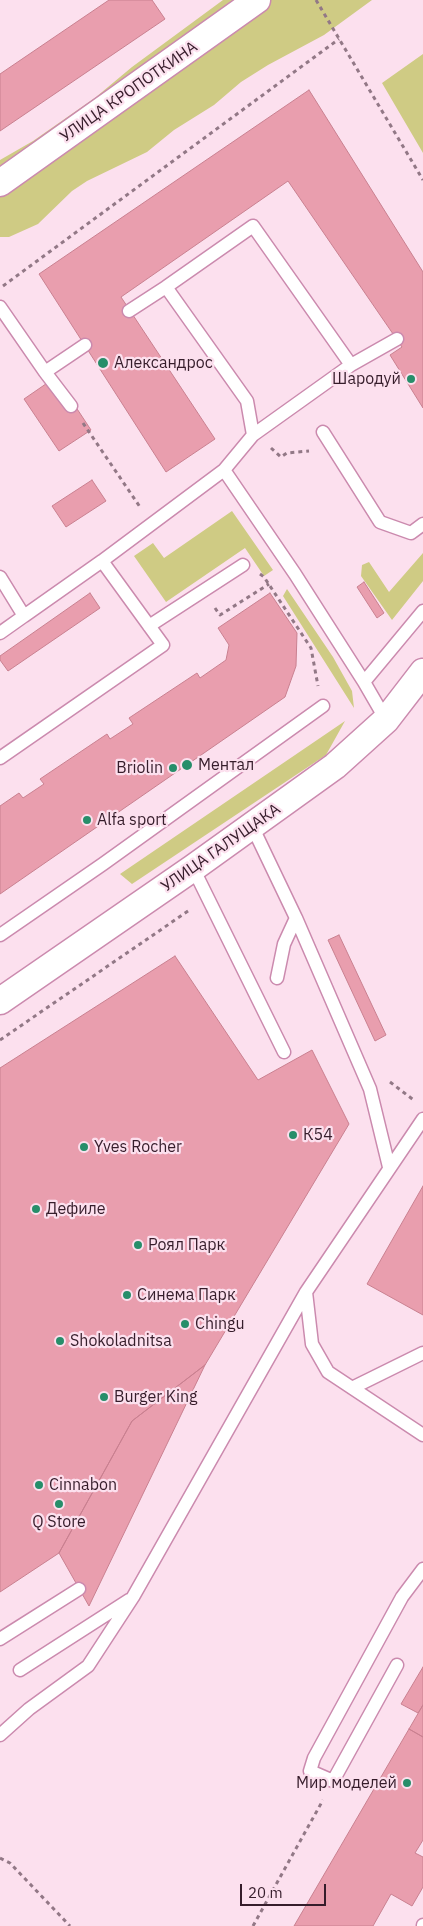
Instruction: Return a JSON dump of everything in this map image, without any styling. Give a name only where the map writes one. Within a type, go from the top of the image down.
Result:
[{"type":"street","name":"УЛИЦА КРОПОТКИНА","points":[[0,183],[258,0]]},
{"type":"street","name":"УЛИЦА ГАЛУЩАКА","points":[[0,1001],[193,868],[335,766],[386,720],[423,672]]},
{"type":"lane","points":[[129,311],[253,226],[351,365]]},
{"type":"lane","points":[[166,287],[247,401],[253,435]]},
{"type":"lane","points":[[0,307],[71,406]]},
{"type":"lane","points":[[0,633],[102,561],[224,470],[253,435],[351,365],[397,339]]},
{"type":"lane","points":[[45,372],[85,344]]},
{"type":"lane","points":[[323,432],[380,522],[411,533],[423,524]]},
{"type":"lane","points":[[224,470],[295,574],[386,720]]},
{"type":"lane","points":[[0,758],[162,645],[102,561]]},
{"type":"lane","points":[[148,626],[243,565]]},
{"type":"lane","points":[[0,577],[24,616]]},
{"type":"lane","points":[[364,682],[423,611]]},
{"type":"lane","points":[[0,935],[103,864],[323,706]]},
{"type":"lane","points":[[252,826],[296,918],[370,1089],[389,1167]]},
{"type":"lane","points":[[193,868],[284,1052]]},
{"type":"lane","points":[[277,978],[284,944],[296,918]]},
{"type":"lane","points":[[0,1735],[29,1709],[88,1666],[133,1597],[306,1292],[423,1119]]},
{"type":"lane","points":[[306,1292],[312,1344],[328,1372],[423,1435]]},
{"type":"lane","points":[[352,1388],[423,1353]]},
{"type":"lane","points":[[397,1665],[333,1781],[310,1771],[314,1758],[402,1597],[423,1569]]},
{"type":"lane","points":[[0,1639],[79,1589]]},
{"type":"lane","points":[[20,1670],[133,1597]]},
{"type":"path","points":[[316,0],[423,180]]},
{"type":"path","points":[[0,287],[338,39]]},
{"type":"path","points":[[71,406],[152,524]]},
{"type":"path","points":[[276,452],[281,457],[287,453]]},
{"type":"path","points":[[243,565],[264,577],[311,648],[323,706]]},
{"type":"path","points":[[203,591],[220,615],[269,584]]},
{"type":"path","points":[[0,1040],[208,898]]},
{"type":"path","points":[[253,1926],[333,1781]]},
{"type":"path","points":[[0,1858],[10,1863],[70,1926]]},
{"type":"shaded area","points":[[223,0],[372,0],[324,35],[241,82],[214,105],[174,130],[147,152],[87,181],[72,191],[38,224],[9,237],[0,237],[0,160],[33,141],[96,97],[132,67]]},
{"type":"shaded area","points":[[423,54],[423,153],[382,83]]},
{"type":"shaded area","points":[[232,511],[273,570],[264,576],[245,548],[166,602],[134,556],[153,543],[164,558]]},
{"type":"shaded area","points":[[423,553],[423,581],[392,620],[361,576],[362,565],[369,562],[389,592]]},
{"type":"shaded area","points":[[287,589],[333,657],[352,691],[354,708],[283,596]]},
{"type":"shaded area","points":[[345,721],[326,755],[132,884],[120,874]]},
{"type":"building","points":[[109,0],[152,0],[165,19],[0,131],[0,74]]},
{"type":"building","points":[[309,90],[423,272],[423,408],[390,355],[402,347],[288,181],[121,297],[215,439],[166,472],[39,274]]},
{"type":"building","points":[[56,377],[91,430],[59,451],[24,399]]},
{"type":"building","points":[[92,480],[106,501],[66,527],[52,506]]},
{"type":"building","points":[[364,582],[384,613],[377,618],[357,587]]},
{"type":"building","points":[[90,593],[100,608],[8,671],[0,660],[0,656]]},
{"type":"building","points":[[270,593],[297,633],[296,666],[285,697],[0,894],[0,806],[19,793],[23,798],[44,784],[40,779],[107,734],[110,739],[133,724],[129,718],[197,673],[200,678],[226,660],[229,645],[218,628]]},
{"type":"building","points":[[339,935],[386,1035],[375,1041],[328,940]]},
{"type":"building","name":"Роял Парк","points":[[175,956],[258,1080],[312,1050],[349,1124],[205,1365],[132,1421],[59,1553],[0,1592],[0,1068]]},
{"type":"building","points":[[423,1186],[423,1315],[367,1284]]},
{"type":"building","points":[[205,1365],[89,1606],[59,1553],[132,1421]]},
{"type":"building","points":[[423,1667],[423,1705],[418,1713],[401,1704]]},
{"type":"building","points":[[423,1705],[423,1737],[409,1729]]},
{"type":"building","points":[[409,1729],[423,1737],[423,1840],[415,1853],[423,1857],[423,1887],[412,1906],[391,1894],[373,1926],[294,1926]]},
{"type":"place","name":"Александрос","points":[[103,363]]},
{"type":"place","name":"Шародуй","points":[[411,379]]},
{"type":"place","name":"Ментал","points":[[187,765]]},
{"type":"place","name":"Briolin","points":[[173,768]]},
{"type":"place","name":"Alfa sport","points":[[87,820]]},
{"type":"place","name":"К54","points":[[293,1135]]},
{"type":"place","name":"Yves Rocher","points":[[84,1147]]},
{"type":"place","name":"Дефиле","points":[[36,1209]]},
{"type":"place","name":"Роял Парк","points":[[138,1245]]},
{"type":"place","name":"Синема Парк","points":[[127,1295]]},
{"type":"place","name":"Chingu","points":[[185,1324]]},
{"type":"place","name":"Shokoladnitsa","points":[[60,1341]]},
{"type":"place","name":"Burger King","points":[[104,1397]]},
{"type":"place","name":"Cinnabon","points":[[39,1485]]},
{"type":"place","name":"Q Store","points":[[59,1504]]},
{"type":"place","name":"Мир моделей","points":[[407,1783]]}]
